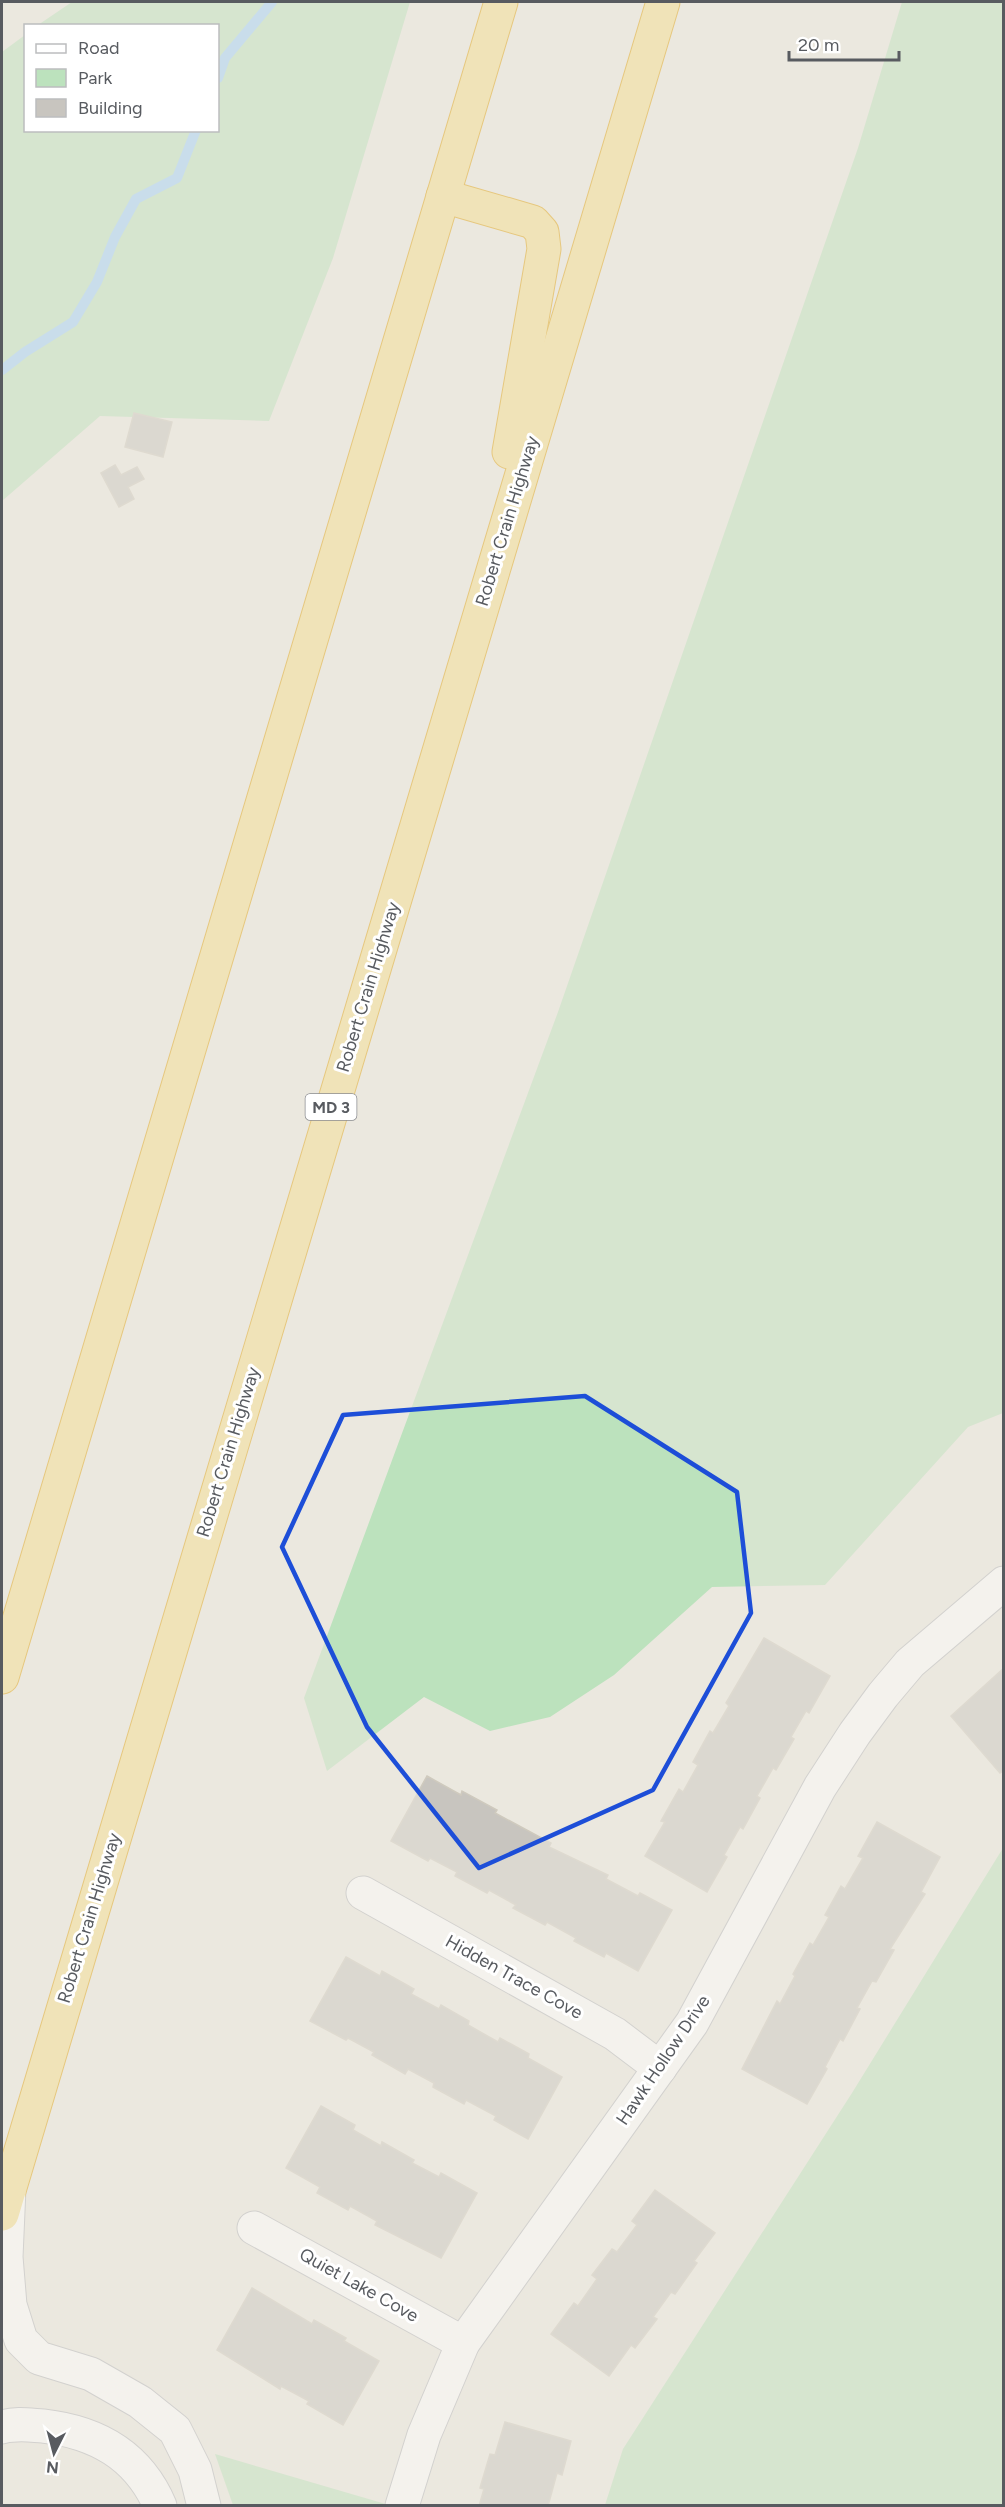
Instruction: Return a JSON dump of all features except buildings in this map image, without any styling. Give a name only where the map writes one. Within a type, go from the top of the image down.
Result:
[{"type":"highway","points":[[2,1677],[501,2]]},
{"type":"highway","name":"Robert Crain Highway","points":[[5,2201],[663,2]]},
{"type":"highway","points":[[443,196],[533,222],[542,232],[544,249],[483,602]]},
{"type":"street","name":"Hawk Hollow Drive","points":[[402,2505],[424,2435],[463,2343],[692,2023],[820,1787],[855,1733],[910,1663],[1004,1583]]},
{"type":"street","name":"Hidden Trace Cove","points":[[363,1893],[615,2034],[660,2068]]},
{"type":"street","points":[[5,2201],[10,2305],[21,2340],[39,2358],[91,2374],[140,2402],[175,2430],[195,2470],[204,2505]]},
{"type":"street","name":"Quiet Lake Cove","points":[[254,2228],[463,2343]]},
{"type":"street","points":[[2,2427],[14,2423],[64,2428],[104,2441],[137,2468],[160,2505]]},
{"type":"highlighted area","points":[[585,1396],[737,1492],[751,1613],[653,1790],[479,1868],[367,1727],[282,1547],[343,1415]]},
{"type":"green space","points":[[72,2],[410,2],[333,258],[269,421],[100,416],[2,501],[2,52],[24,36],[24,132],[219,132],[219,24],[39,24]]},
{"type":"green space","points":[[902,2],[1003,2],[1003,1413],[968,1427],[825,1585],[712,1587],[614,1675],[550,1717],[490,1731],[424,1697],[327,1771],[304,1698],[558,1012],[858,148]]},
{"type":"green space","points":[[1003,1848],[1003,2505],[605,2505],[623,2449],[852,2093]]},
{"type":"green space","points":[[215,2454],[389,2505],[233,2505]]},
{"type":"waterway","points":[[219,75],[225,58],[272,2]]},
{"type":"waterway","points":[[2,370],[25,352],[73,322],[97,282],[115,237],[136,199],[177,178],[195,132]]}]
